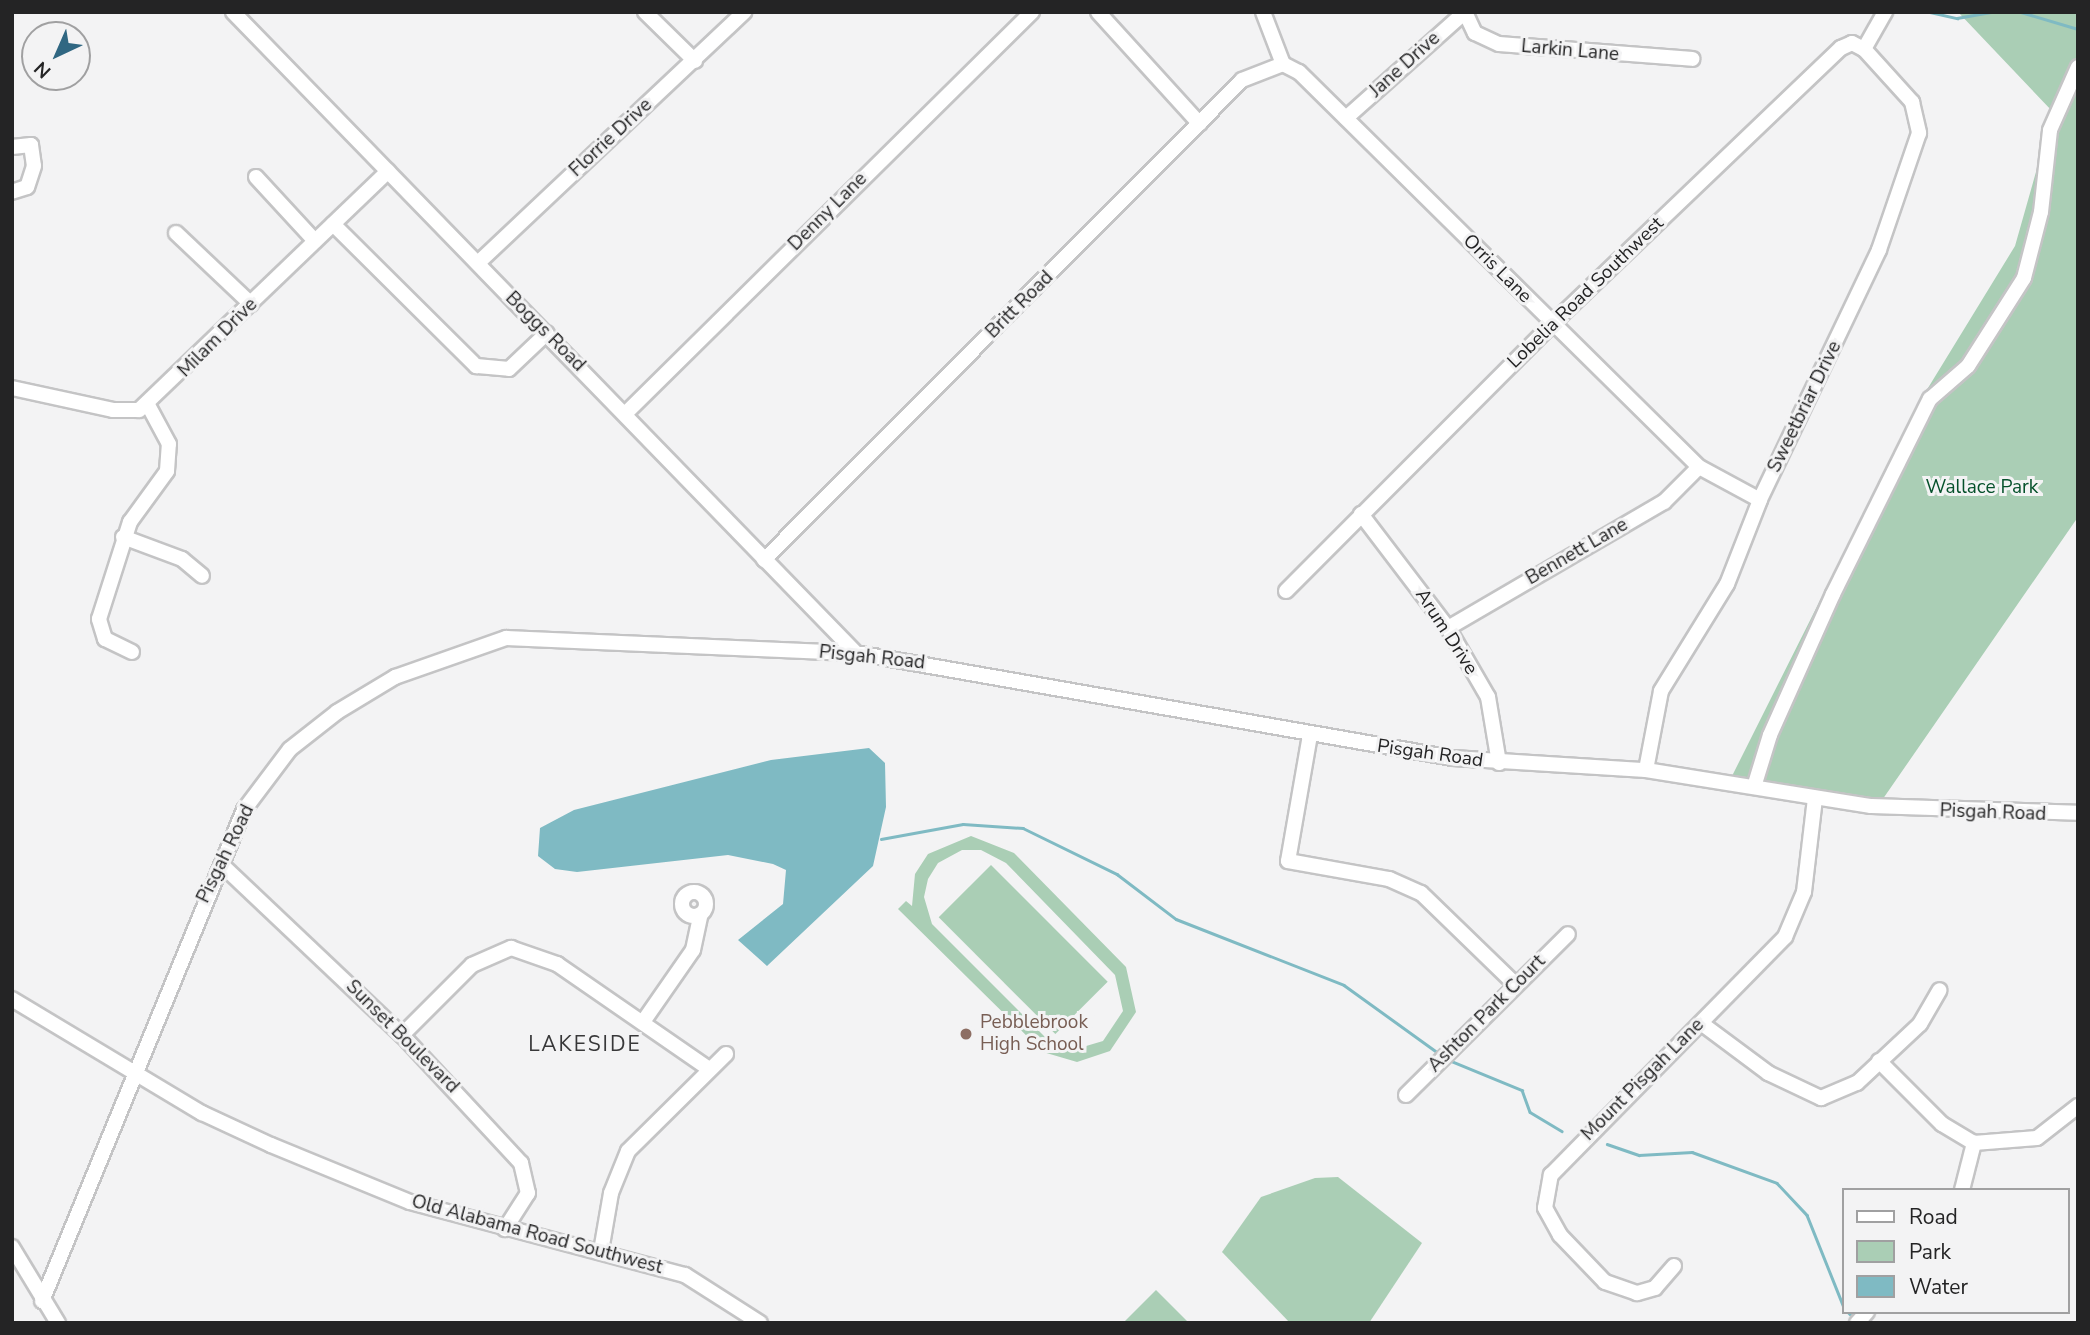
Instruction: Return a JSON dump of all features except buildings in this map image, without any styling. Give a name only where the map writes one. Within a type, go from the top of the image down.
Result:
[{"type":"street","name":"Boggs Road","points":[[233,12],[626,413],[856,653]]},
{"type":"street","points":[[645,12],[695,61]]},
{"type":"street","name":"Florrie Drive","points":[[478,263],[744,12]]},
{"type":"street","name":"Denny Lane","points":[[626,413],[1032,12]]},
{"type":"street","points":[[1098,12],[1200,124]]},
{"type":"street","name":"Orris Lane","points":[[1263,12],[1283,64],[1346,118],[1699,467],[1760,500]]},
{"type":"street","name":"Larkin Lane","points":[[1465,12],[1475,33],[1499,44],[1692,58]]},
{"type":"street","name":"Jane Drive","points":[[1346,118],[1465,12]]},
{"type":"street","points":[[1864,49],[1885,12]]},
{"type":"street","name":"Lobelia Road Southwest","points":[[1286,591],[1552,324],[1841,48],[1852,43],[1864,49]]},
{"type":"street","name":"Sweetbriar Drive","points":[[1646,770],[1661,691],[1727,584],[1760,500],[1878,250],[1919,133],[1912,102],[1864,49]]},
{"type":"street","name":"Britt Road","points":[[764,560],[1242,80],[1283,64]]},
{"type":"street","points":[[1754,787],[1770,734],[1833,594],[1930,399],[1968,366],[2024,278],[2041,212],[2050,130],[2078,67]]},
{"type":"street","points":[[12,146],[31,145],[34,166],[27,187],[12,192]]},
{"type":"street","name":"Milam Drive","points":[[148,405],[388,171]]},
{"type":"street","points":[[256,177],[315,242]]},
{"type":"street","points":[[334,224],[476,366],[509,369],[547,333]]},
{"type":"street","points":[[176,233],[251,304]]},
{"type":"street","points":[[12,388],[113,410],[134,412],[148,405],[163,428],[170,458],[123,537],[99,619],[105,639],[132,652]]},
{"type":"street","name":"Bennett Lane","points":[[1448,628],[1664,502],[1699,467]]},
{"type":"street","name":"Arum Drive","points":[[1362,514],[1448,628],[1488,697],[1499,763]]},
{"type":"street","points":[[123,537],[183,559],[202,576]]},
{"type":"street","name":"Pisgah Road","points":[[42,1301],[244,810],[290,749],[395,677],[467,648],[506,638],[856,653],[1310,735],[1499,763],[1646,770],[1815,798],[1973,814],[2078,813]]},
{"type":"street","points":[[1310,735],[1288,861],[1389,879],[1421,893],[1516,985]]},
{"type":"street","name":"Mount Pisgah Lane","points":[[1674,1266],[1655,1288],[1618,1290],[1560,1236],[1545,1208],[1545,1193],[1563,1159],[1785,937],[1804,892],[1815,798]]},
{"type":"street","name":"Sunset Boulevard","points":[[223,866],[402,1035],[521,1163],[528,1193],[505,1229]]},
{"type":"street","points":[[645,1019],[693,950],[700,917]]},
{"type":"street","name":"Ashton Park Court","points":[[1406,1095],[1568,934]]},
{"type":"street","points":[[402,1035],[472,965],[511,948],[548,959],[645,1019],[708,1068]]},
{"type":"street","points":[[1701,1023],[1768,1073],[1821,1098],[1857,1083],[1920,1024],[1940,990]]},
{"type":"street","name":"Old Alabama Road Southwest","points":[[12,999],[202,1113],[356,1181],[505,1229],[601,1251],[685,1275],[760,1323]]},
{"type":"street","points":[[601,1251],[606,1210],[628,1152],[708,1068],[726,1054]]},
{"type":"street","points":[[1880,1061],[1942,1124],[1974,1143],[2036,1138],[2078,1106]]},
{"type":"street","points":[[1963,1188],[1974,1143]]},
{"type":"street","points":[[12,1247],[42,1301],[58,1323]]},
{"type":"green space","name":"Wallace Park","points":[[1958,12],[2078,12],[2078,517],[1878,806],[1729,782],[1920,401],[2015,246],[2053,112]]},
{"type":"green space","points":[[971,836],[1014,853],[1126,967],[1136,1012],[1110,1051],[1077,1062],[1043,1052],[898,909],[906,901],[912,906],[915,874],[928,854]],"holes":[[[962,850],[981,850],[1006,863],[1115,975],[1123,1011],[1103,1041],[1076,1049],[1049,1041],[932,924],[924,897],[928,879],[938,863]]]},
{"type":"green space","points":[[991,865],[1108,982],[1055,1034],[939,917]]},
{"type":"green space","points":[[1338,1177],[1422,1243],[1369,1323],[1290,1323],[1222,1252],[1261,1197],[1315,1178]]},
{"type":"green space","points":[[1156,1290],[1189,1323],[1123,1323]]},
{"type":"water","points":[[869,748],[885,763],[886,807],[873,866],[767,966],[738,940],[783,904],[786,870],[773,864],[728,855],[577,872],[555,869],[538,856],[540,828],[574,810],[771,760]]},
{"type":"waterway","points":[[1930,12],[1957,18],[1990,12]]},
{"type":"waterway","points":[[2021,12],[2078,29]]},
{"type":"waterway","points":[[881,839],[963,824],[1023,828],[1117,874],[1176,919],[1344,985],[1437,1052]]},
{"type":"waterway","points":[[1451,1061],[1522,1090],[1530,1112],[1562,1131]]},
{"type":"waterway","points":[[1607,1144],[1639,1155],[1692,1152],[1777,1183],[1807,1215],[1842,1302]]},
{"type":"place","name":"Pebblebrook High School","points":[[966,1034]]},
{"type":"district","name":"LAKESIDE","points":[[585,1044]]}]
